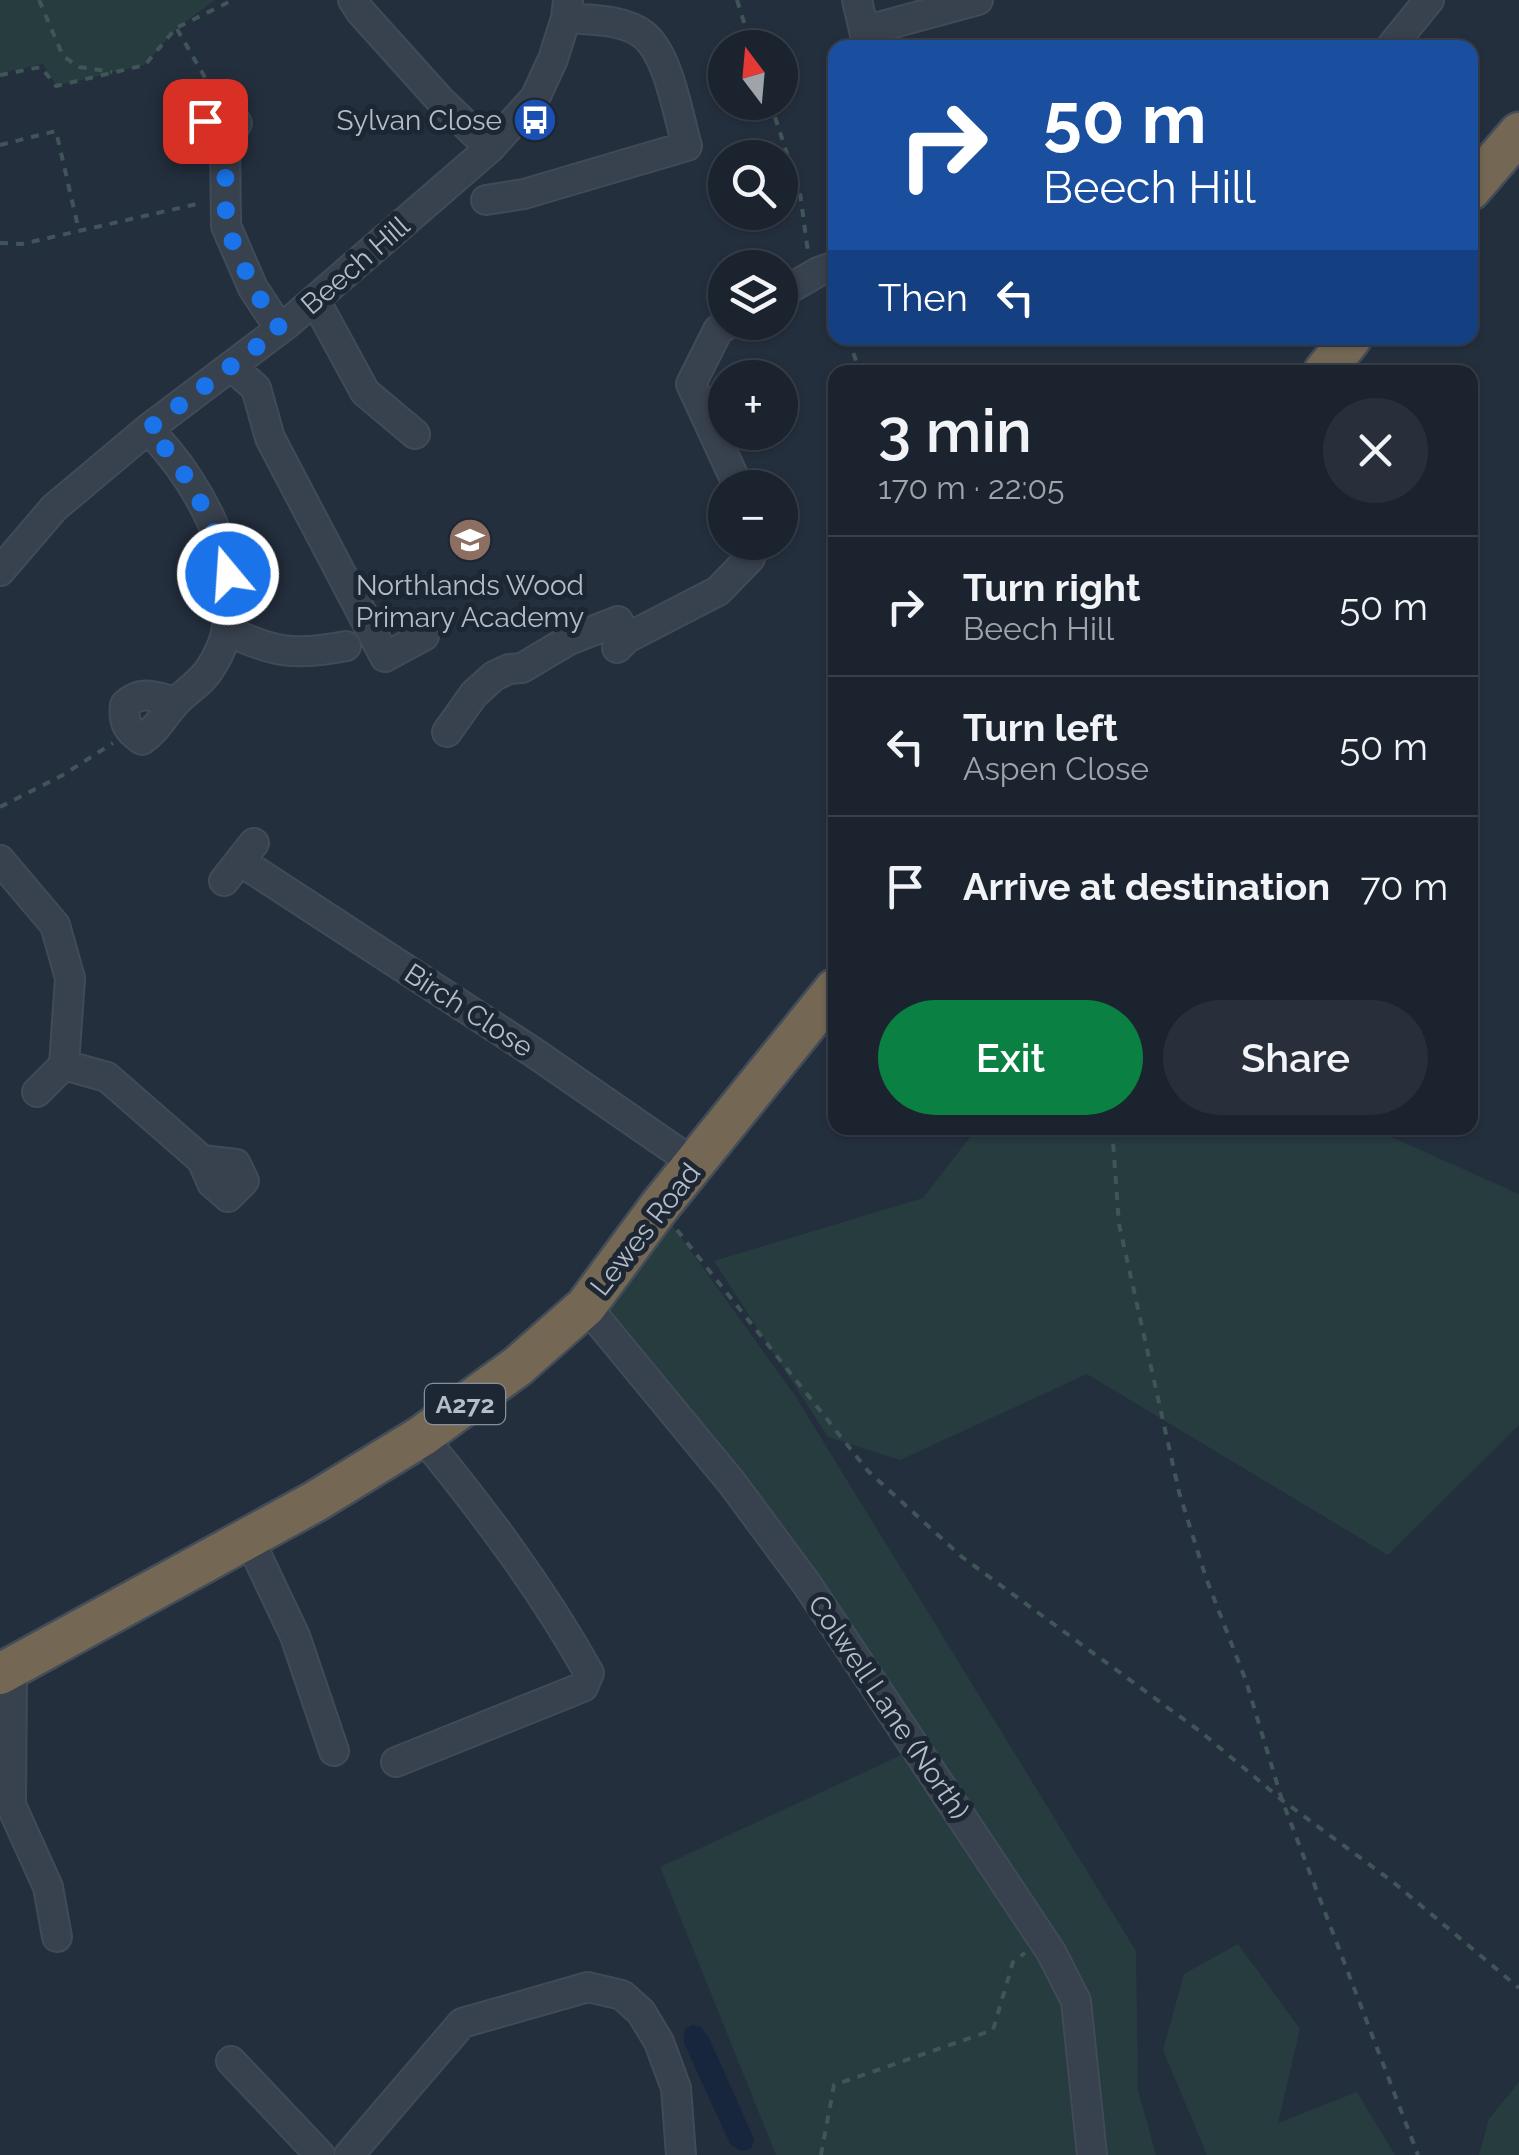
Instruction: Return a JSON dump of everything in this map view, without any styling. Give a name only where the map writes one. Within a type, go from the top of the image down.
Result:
[{"type":"highway","points":[[1478,181],[1519,133]]},
{"type":"highway","points":[[1330,365],[1345,345]]},
{"type":"highway","name":"Lewes Road","points":[[6,1672],[249,1538],[422,1436],[518,1366],[586,1306],[659,1207],[828,998]]},
{"type":"street","points":[[353,0],[440,100],[490,148]]},
{"type":"street","points":[[857,0],[866,39],[978,0]]},
{"type":"street","points":[[1396,40],[1429,0]]},
{"type":"street","points":[[486,200],[524,194],[687,146],[662,60],[643,34],[567,9]]},
{"type":"street","name":"Beech Hill","points":[[0,572],[54,508],[148,429],[280,329],[490,148],[535,98],[553,59],[567,9]]},
{"type":"street","points":[[220,102],[205,121],[225,142],[226,226],[253,288],[280,329]]},
{"type":"street","points":[[798,284],[826,269]]},
{"type":"street","points":[[314,300],[371,400],[414,434]]},
{"type":"street","points":[[713,340],[691,384],[731,470]]},
{"type":"street","points":[[231,366],[256,388],[270,438],[384,657],[424,636]]},
{"type":"street","points":[[130,732],[142,740],[157,729],[176,702],[211,668],[231,608],[228,574],[218,538],[196,492],[166,446],[148,429]]},
{"type":"street","points":[[447,732],[474,694],[494,676],[522,668],[569,640],[618,621],[621,644],[718,591],[748,560]]},
{"type":"street","points":[[226,630],[260,646],[307,654],[346,646]]},
{"type":"street","points":[[0,860],[54,926],[70,978],[64,1066],[37,1092]]},
{"type":"street","name":"Birch Close","points":[[240,861],[533,1052],[695,1164]]},
{"type":"street","points":[[64,1066],[107,1077],[202,1160]]},
{"type":"street","name":"Colwell Lane (North)","points":[[586,1306],[732,1483],[806,1583],[1044,1940],[1076,2001],[1092,2155]]},
{"type":"street","points":[[396,1762],[583,1687],[589,1673],[533,1578],[422,1436]]},
{"type":"street","points":[[249,1538],[295,1636],[334,1751]]},
{"type":"street","points":[[6,1672],[11,1806],[48,1888],[47,1925]]},
{"type":"street","points":[[350,2155],[462,2023],[588,1987],[622,1995],[641,2012],[659,2042],[676,2088],[681,2155]]},
{"type":"street","points":[[231,2061],[320,2155]]},
{"type":"path","points":[[39,0],[63,56],[80,67],[117,72]]},
{"type":"path","points":[[0,75],[40,68],[56,86],[146,65],[176,28],[233,0]]},
{"type":"path","points":[[736,0],[746,30]]},
{"type":"path","points":[[176,28],[220,102]]},
{"type":"path","points":[[776,120],[800,193],[808,257],[826,269]]},
{"type":"path","points":[[0,145],[56,131],[79,231]]},
{"type":"path","points":[[0,243],[22,244],[226,198]]},
{"type":"path","points":[[0,807],[63,775],[130,732]]},
{"type":"path","points":[[1113,1135],[1119,1224],[1179,1492],[1206,1578],[1246,1681],[1282,1800],[1418,2155]]},
{"type":"path","points":[[659,1207],[868,1471],[962,1557],[1201,1732],[1282,1800],[1393,1882],[1519,1988]]},
{"type":"path","points":[[821,2155],[834,2085],[993,2030],[1013,1962],[1044,1940]]},
{"type":"green space","points":[[0,0],[215,0],[176,29],[145,65],[56,86],[43,64],[0,73]]},
{"type":"green space","points":[[972,1135],[1387,1135],[1519,1194],[1519,1425],[1388,1555],[1087,1374],[900,1460],[828,1437],[714,1261],[923,1198]]},
{"type":"green space","points":[[659,1207],[794,1394],[1136,1951],[1138,2090],[1156,2155],[776,2155],[660,1867],[923,1745],[586,1306]]},
{"type":"green space","points":[[1238,1944],[1300,2029],[1278,2123],[1357,2092],[1395,2155],[1207,2155],[1163,2050],[1184,1974]]},
{"type":"green space","points":[[1519,2082],[1519,2155],[1479,2155],[1489,2119]]},
{"type":"water","points":[[692,2025],[701,2027],[709,2038],[754,2139],[751,2149],[741,2151],[730,2144],[684,2043],[684,2030]]},
{"type":"place","name":"Sylvan Close","points":[[535,120]]},
{"type":"place","name":"Northlands Wood Primary Academy","points":[[470,540]]},
{"type":"route","points":[[205,121],[225,142],[226,226],[253,288],[280,329],[148,429],[166,446],[196,492],[218,538],[228,574]]}]
